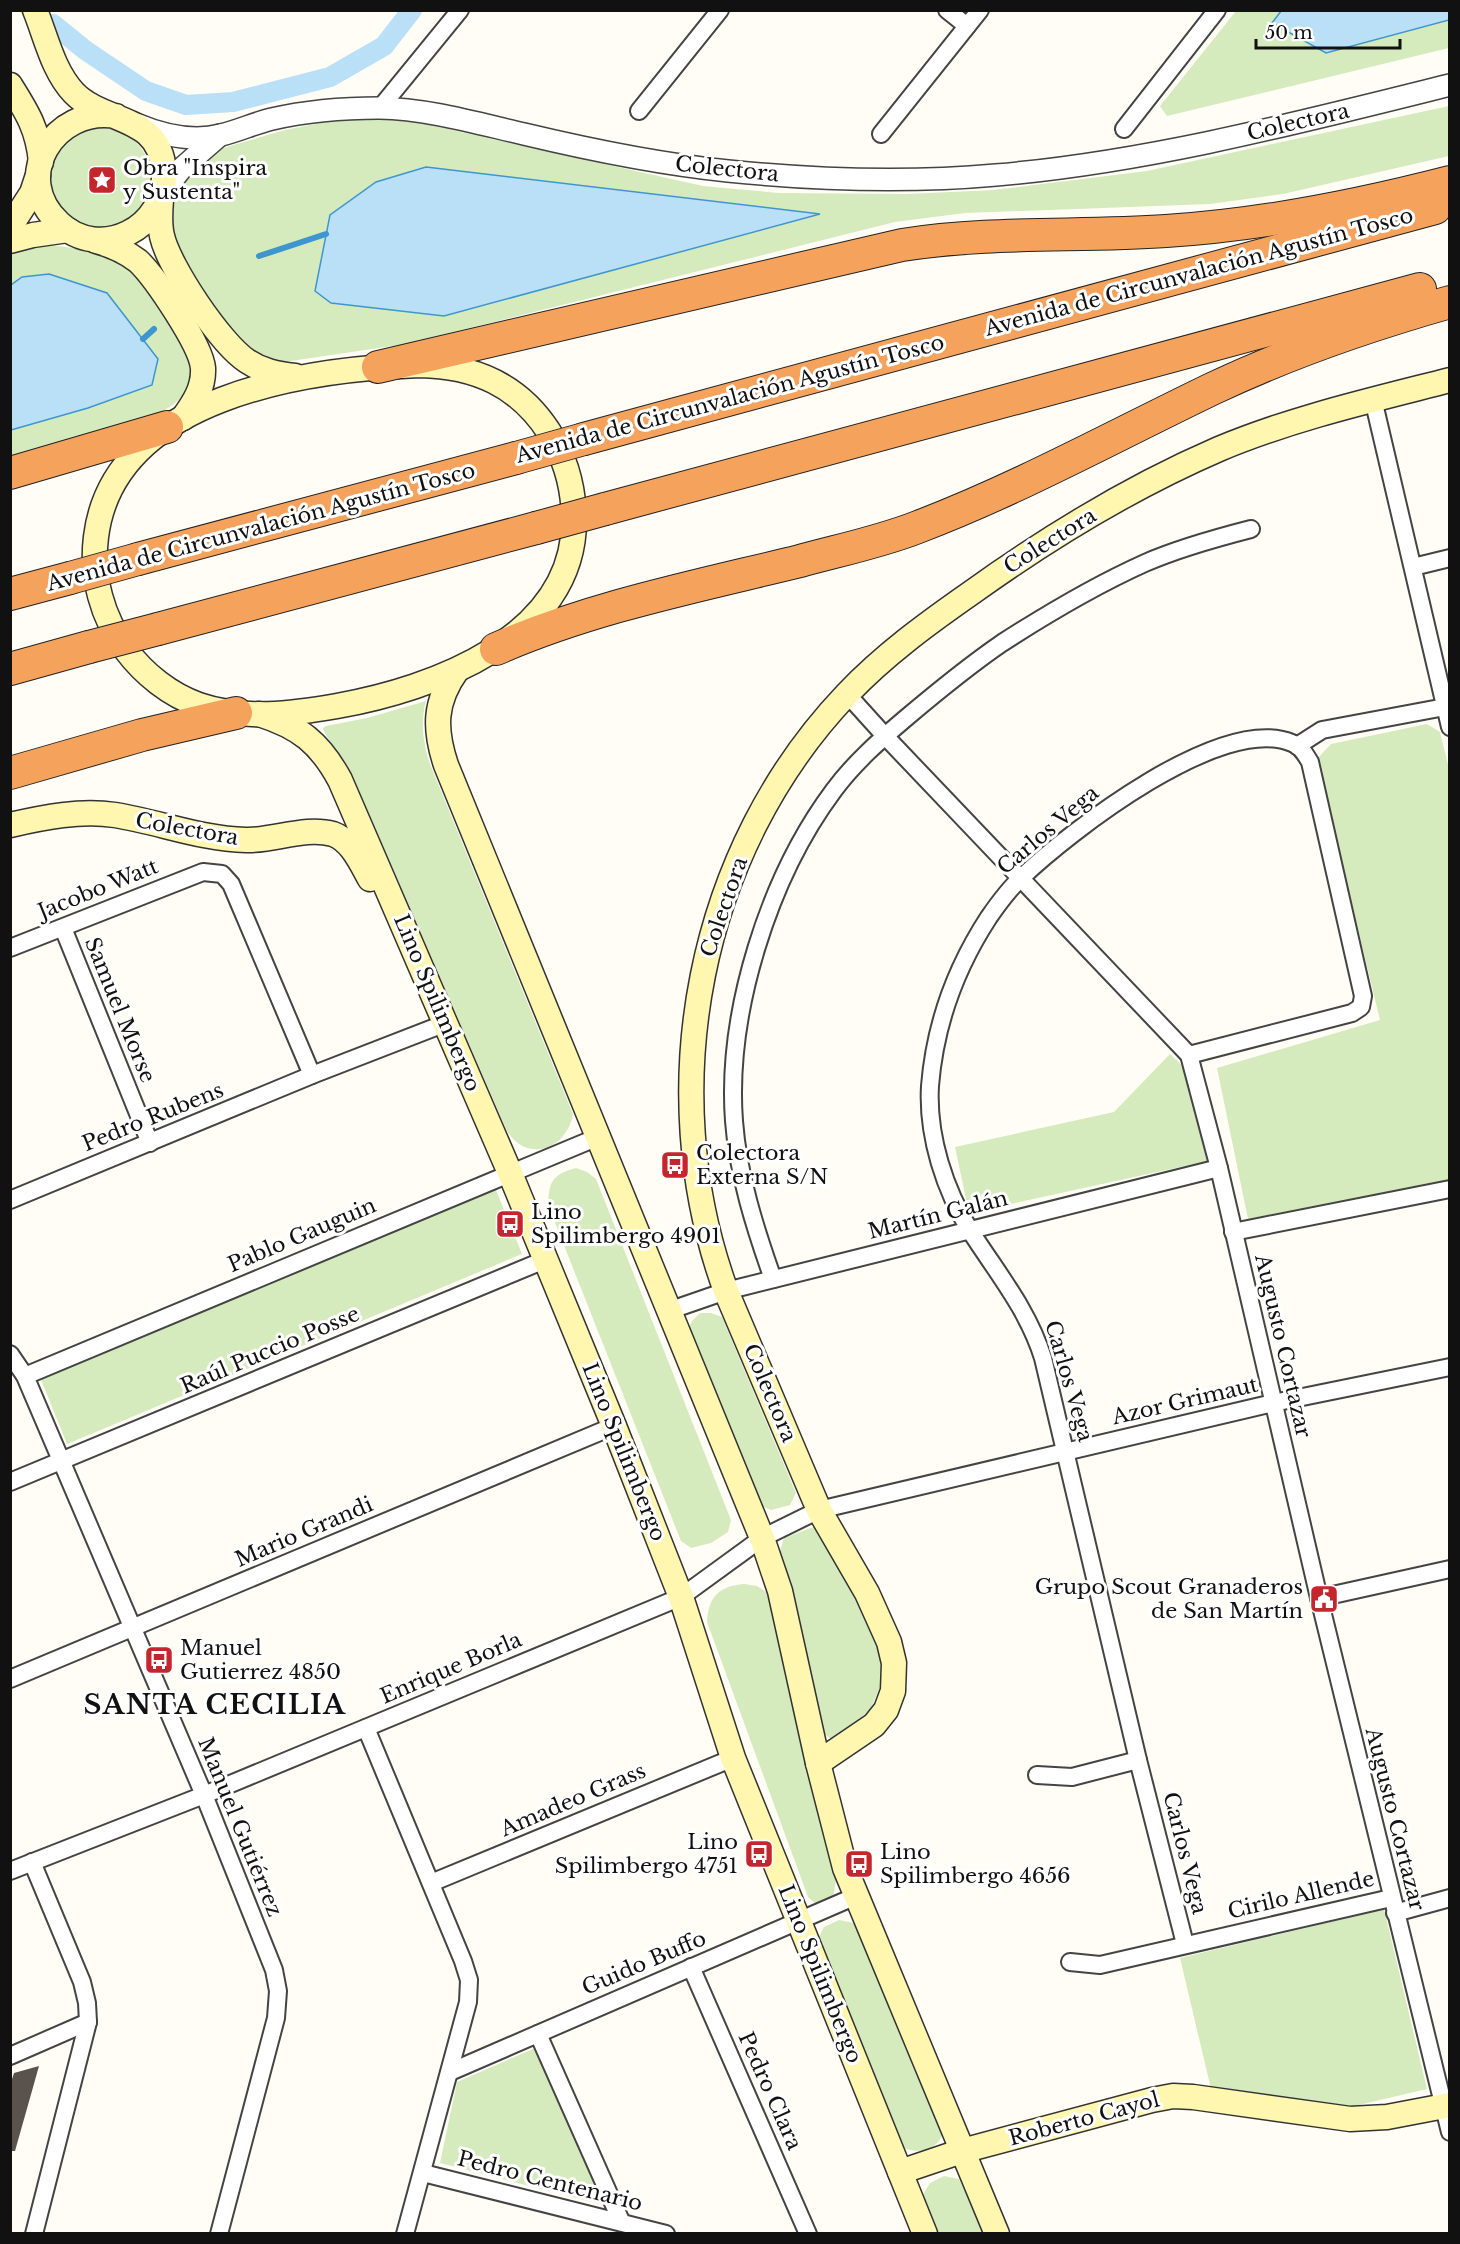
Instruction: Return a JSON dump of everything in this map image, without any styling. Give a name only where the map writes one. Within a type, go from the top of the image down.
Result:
[{"type":"highway","points":[[378,367],[902,245],[971,237],[1167,231],[1240,224],[1316,213],[1449,182]]},
{"type":"highway","name":"Avenida de Circunvalación Agustín Tosco","points":[[10,594],[1449,203]]},
{"type":"highway","points":[[10,669],[1449,280]]},
{"type":"highway","points":[[496,649],[525,636],[586,616],[867,544],[909,531],[975,503],[1265,366],[1361,329],[1449,302]]},
{"type":"highway","points":[[10,473],[175,422]]},
{"type":"highway","points":[[10,773],[142,735],[248,713]]},
{"type":"main road","points":[[35,10],[57,66],[69,87],[89,105],[125,120],[153,141],[161,155],[164,171],[160,230],[167,252],[226,344],[246,361],[260,369],[275,374],[303,377]]},
{"type":"main road","points":[[10,85],[33,123],[38,139],[39,186],[46,208],[68,230],[121,250],[143,267],[195,344],[202,361],[201,387],[198,395],[175,422]]},
{"type":"main road","points":[[10,227],[32,193],[51,141],[68,124],[90,116],[125,120]]},
{"type":"main road","points":[[91,239],[108,240],[135,231],[150,218],[162,195]]},
{"type":"main road","points":[[10,241],[68,230]]},
{"type":"main road","points":[[440,365],[456,367],[490,379],[519,398],[544,424],[561,454],[572,492],[574,509],[572,543],[566,565],[554,591],[542,609],[514,636],[496,649],[457,670],[368,700],[302,712],[248,713],[215,709],[186,699],[148,674],[129,654],[113,631],[98,588],[94,546],[105,500],[128,460],[152,437],[175,422],[236,396],[303,377],[378,367],[440,365]]},
{"type":"main road","name":"Colectora","points":[[818,1763],[874,1725],[886,1710],[893,1691],[894,1663],[889,1642],[867,1593],[819,1510],[726,1291],[716,1264],[701,1200],[691,1131],[693,1042],[702,976],[724,896],[755,825],[774,789],[819,725],[875,667],[949,608],[1062,531],[1166,473],[1222,448],[1280,426],[1449,380]]},
{"type":"main road","points":[[457,670],[450,680],[440,705],[437,733],[440,747],[762,1538],[780,1591],[842,1859],[997,2234]]},
{"type":"main road","name":"Lino Spilimbergo","points":[[248,713],[281,721],[300,732],[317,745],[340,780],[547,1259],[681,1597],[733,1758],[925,2234]]},
{"type":"main road","name":"Colectora","points":[[10,825],[46,817],[99,814],[127,817],[232,839],[258,840],[312,832],[333,834],[349,845],[413,947]]},
{"type":"main road","name":"Roberto Cayol","points":[[900,2172],[962,2151],[1173,2096],[1350,2119],[1387,2117],[1446,2106]]},
{"type":"street","points":[[380,108],[460,10]]},
{"type":"street","points":[[639,111],[720,10]]},
{"type":"street","points":[[947,10],[968,26]]},
{"type":"street","points":[[881,134],[980,10]]},
{"type":"street","points":[[1124,129],[1217,10]]},
{"type":"street","name":"Colectora","points":[[125,120],[175,136],[220,135],[247,126],[301,114],[380,108],[452,118],[611,154],[668,163],[780,176],[890,180],[996,175],[1129,156],[1280,127],[1449,85]]},
{"type":"street","name":"Colectora","points":[[162,195],[181,169],[220,135]]},
{"type":"street","points":[[1373,399],[1449,726]]},
{"type":"street","points":[[773,1279],[758,1238],[742,1175],[734,1120],[735,1061],[746,986],[755,949],[790,862],[809,826],[834,789],[856,763],[962,670],[1039,620],[1145,563],[1211,539],[1251,529]]},
{"type":"street","points":[[1413,567],[1449,558]]},
{"type":"street","name":"Augusto Cortazar","points":[[847,694],[1189,1055],[1219,1168],[1393,1905],[1446,2106],[1449,2132]]},
{"type":"street","points":[[1189,1055],[1352,1013],[1361,1007],[1363,996],[1310,762],[1297,746],[1322,730],[1445,707]]},
{"type":"street","name":"Carlos Vega","points":[[1185,1944],[1138,1760],[1037,1337],[1007,1282],[970,1231],[942,1171],[932,1125],[930,1088],[936,1042],[956,975],[989,917],[1020,879],[1109,807],[1183,764],[1211,751],[1253,740],[1275,738],[1297,746]]},
{"type":"street","name":"Jacobo Watt","points":[[10,948],[203,872],[222,874],[231,884],[312,1076]]},
{"type":"street","name":"Samuel Morse","points":[[63,928],[150,1143]]},
{"type":"street","name":"Pedro Rubens","points":[[10,1200],[446,1023]]},
{"type":"street","name":"Pablo Gauguin","points":[[24,1376],[598,1137]]},
{"type":"street","name":"Martín Galán","points":[[668,1311],[726,1291],[1219,1168]]},
{"type":"street","points":[[1233,1232],[1449,1189]]},
{"type":"street","name":"Raúl Puccio Posse","points":[[10,1482],[547,1259]]},
{"type":"street","name":"Manuel Gutiérrez","points":[[10,1354],[24,1376],[61,1461],[204,1795],[274,1970],[278,1991],[276,2018],[219,2234]]},
{"type":"street","name":"Azor Grimaut","points":[[762,1538],[819,1510],[1273,1403],[1449,1367]]},
{"type":"street","name":"Mario Grandi","points":[[10,1679],[614,1426]]},
{"type":"street","name":"Enrique Borla","points":[[10,1871],[204,1795],[681,1597],[762,1538]]},
{"type":"street","points":[[1319,1598],[1449,1569]]},
{"type":"street","points":[[366,1728],[469,1980],[468,2002],[405,2234]]},
{"type":"street","name":"Amadeo Grass","points":[[431,1883],[733,1758]]},
{"type":"street","points":[[1037,1775],[1072,1777],[1138,1760]]},
{"type":"street","points":[[32,1862],[82,1982],[87,2003],[88,2022],[34,2234]]},
{"type":"street","name":"Guido Buffo","points":[[450,2072],[856,1896]]},
{"type":"street","name":"Cirilo Allende","points":[[1070,1962],[1100,1965],[1185,1944],[1393,1905],[1449,1898]]},
{"type":"street","name":"Pedro Clara","points":[[691,1967],[808,2234]]},
{"type":"street","points":[[10,2056],[88,2022]]},
{"type":"street","points":[[538,2034],[621,2222]]},
{"type":"street","name":"Pedro Centenario","points":[[423,2172],[666,2234]]},
{"type":"green space","points":[[1236,11],[1449,11],[1449,48],[1167,116],[1160,106]]},
{"type":"green space","points":[[1449,106],[1449,156],[1283,194],[1210,204],[965,213],[895,222],[406,344],[284,362],[254,352],[229,330],[176,246],[171,222],[178,186],[201,159],[223,148],[285,130],[366,117],[416,122],[703,186],[779,193],[907,194],[994,190],[1147,171]]},
{"type":"green space","points":[[101,128],[129,136],[143,150],[151,178],[143,206],[129,220],[101,228],[73,220],[59,206],[51,178],[59,150],[73,136]]},
{"type":"green space","points":[[36,244],[101,255],[135,274],[186,348],[192,364],[192,375],[185,393],[170,407],[151,417],[11,460],[11,251]]},
{"type":"green space","points":[[426,701],[423,732],[430,764],[573,1114],[563,1136],[545,1148],[525,1147],[515,1141],[507,1131],[349,768],[323,728]]},
{"type":"green space","points":[[1427,724],[1440,732],[1450,773],[1449,1180],[1248,1219],[1217,1068],[1380,1020],[1317,759],[1331,744]]},
{"type":"green space","points":[[1170,1054],[1189,1072],[1208,1161],[969,1213],[955,1147],[1114,1112]]},
{"type":"green space","points":[[576,1168],[596,1179],[731,1520],[728,1532],[711,1543],[691,1548],[681,1541],[548,1205],[549,1190],[553,1180],[562,1173]]},
{"type":"green space","points":[[496,1190],[522,1254],[67,1444],[40,1377]]},
{"type":"green space","points":[[700,1313],[711,1313],[722,1317],[796,1493],[790,1505],[771,1510],[760,1505],[688,1330],[692,1321]]},
{"type":"green space","points":[[816,1526],[836,1554],[881,1646],[884,1678],[871,1708],[843,1736],[831,1739],[823,1733],[779,1554],[784,1538]]},
{"type":"green space","points":[[744,1584],[757,1586],[769,1594],[837,1876],[833,1897],[816,1904],[808,1897],[707,1622],[710,1606],[716,1594],[728,1587]]},
{"type":"green space","points":[[1384,1909],[1427,2089],[1350,2107],[1212,2093],[1180,1958]]},
{"type":"green space","points":[[839,1920],[854,1923],[943,2134],[936,2144],[926,2150],[916,2151],[904,2148],[817,1941],[824,1927]]},
{"type":"green space","points":[[535,2048],[604,2205],[440,2163],[457,2082]]},
{"type":"green space","points":[[944,2176],[959,2179],[984,2233],[937,2233],[922,2196],[930,2183]]},
{"type":"water","points":[[1281,11],[1449,11],[1449,20],[1326,53],[1272,23]]},
{"type":"water","points":[[426,167],[820,214],[444,316],[331,303],[315,291],[330,215],[376,182]]},
{"type":"water","points":[[49,274],[107,293],[158,359],[152,385],[88,408],[11,430],[11,285],[22,277]]},
{"type":"building","points":[[39,2066],[15,2151],[10,2151],[10,2085],[14,2073]]},
{"type":"waterway","points":[[53,24],[85,50],[146,91],[186,105],[233,102],[330,77],[384,46],[412,10]]},
{"type":"waterway","points":[[259,256],[326,234]]},
{"type":"waterway","points":[[143,339],[154,329]]},
{"type":"place","name":"Obra \"Inspira y Sustenta\"","points":[[102,180]]},
{"type":"place","name":"Colectora Externa S/N","points":[[675,1165]]},
{"type":"place","name":"Lino Spilimbergo 4901","points":[[510,1224]]},
{"type":"place","name":"Grupo Scout Granaderos de San Martín","points":[[1324,1599]]},
{"type":"place","name":"Manuel Gutierrez 4850","points":[[159,1660]]},
{"type":"place","name":"Lino Spilimbergo 4751","points":[[759,1854]]},
{"type":"place","name":"Lino Spilimbergo 4656","points":[[859,1864]]},
{"type":"district","name":"SANTA CECILIA","points":[[215,1704]]}]
